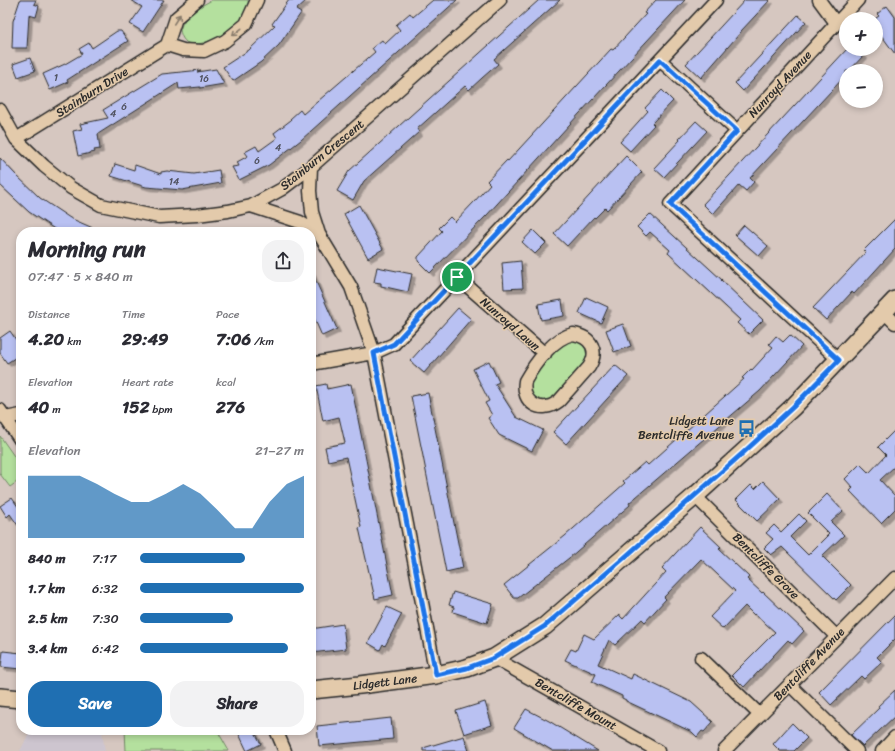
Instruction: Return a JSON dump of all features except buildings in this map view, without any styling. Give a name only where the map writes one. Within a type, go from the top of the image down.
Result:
[{"type":"street","points":[[197,0],[176,18],[167,45],[183,50],[204,51],[225,41],[246,24],[257,0]]},
{"type":"street","name":"Stainburn Crescent","points":[[0,110],[16,139],[44,166],[71,188],[101,205],[159,217],[196,215],[228,211],[251,206],[282,189],[311,167],[500,0]]},
{"type":"street","points":[[316,363],[374,353],[394,344],[716,0]]},
{"type":"street","points":[[819,0],[836,23]]},
{"type":"street","name":"Nunroyd Avenue","points":[[839,360],[670,204],[858,0]]},
{"type":"street","name":"Stainburn Drive","points":[[16,139],[167,45]]},
{"type":"street","points":[[660,60],[737,131]]},
{"type":"street","points":[[311,167],[310,198],[312,212],[319,234],[351,287],[374,353],[436,675]]},
{"type":"street","points":[[251,206],[300,222],[308,227]]},
{"type":"street","name":"Nunroyd Lawn","points":[[457,277],[545,354]]},
{"type":"street","name":"Lidgett Lane","points":[[316,689],[436,675],[467,668],[494,658],[545,626],[695,496],[793,407],[839,360],[891,312]]},
{"type":"street","name":"Nunroyd Lawn","points":[[574,334],[586,338],[591,343],[594,355],[593,362],[559,401],[554,405],[540,407],[528,400],[524,387],[525,380],[545,354],[552,345],[561,338],[574,334]]},
{"type":"street","points":[[3,414],[16,415]]},
{"type":"street","points":[[3,414],[16,434]]},
{"type":"street","name":"Bentcliffe Grove","points":[[695,496],[836,636]]},
{"type":"street","name":"Bentcliffe Avenue","points":[[724,751],[790,685],[836,636],[890,591],[895,578]]},
{"type":"street","name":"Bentcliffe Mount","points":[[494,658],[658,751]]},
{"type":"street","points":[[701,658],[760,714]]},
{"type":"street","points":[[790,685],[857,751]]},
{"type":"street","points":[[278,735],[285,751]]},
{"type":"street","points":[[882,751],[895,737]]},
{"type":"shaded area","points":[[28,735],[102,735],[105,751],[20,751]]},
{"type":"green space","points":[[212,0],[248,0],[248,8],[244,16],[237,24],[219,37],[199,44],[191,44],[186,42],[180,32],[185,20],[193,12]]},
{"type":"green space","points":[[572,340],[582,343],[585,347],[587,356],[583,365],[550,400],[540,401],[532,396],[530,382],[532,378],[563,343]]},
{"type":"green space","points":[[0,436],[16,459],[16,483],[10,487],[0,474]]},
{"type":"green space","points":[[125,735],[220,735],[229,751],[126,751]]},
{"type":"place","name":"Lidgett Lane Bentcliffe Avenue","points":[[747,428]]},
{"type":"route","points":[[660,60],[737,131],[670,204],[839,360],[793,407],[744,452],[545,626],[494,658],[467,668],[436,675],[374,353],[394,344],[457,277],[660,60]]}]
